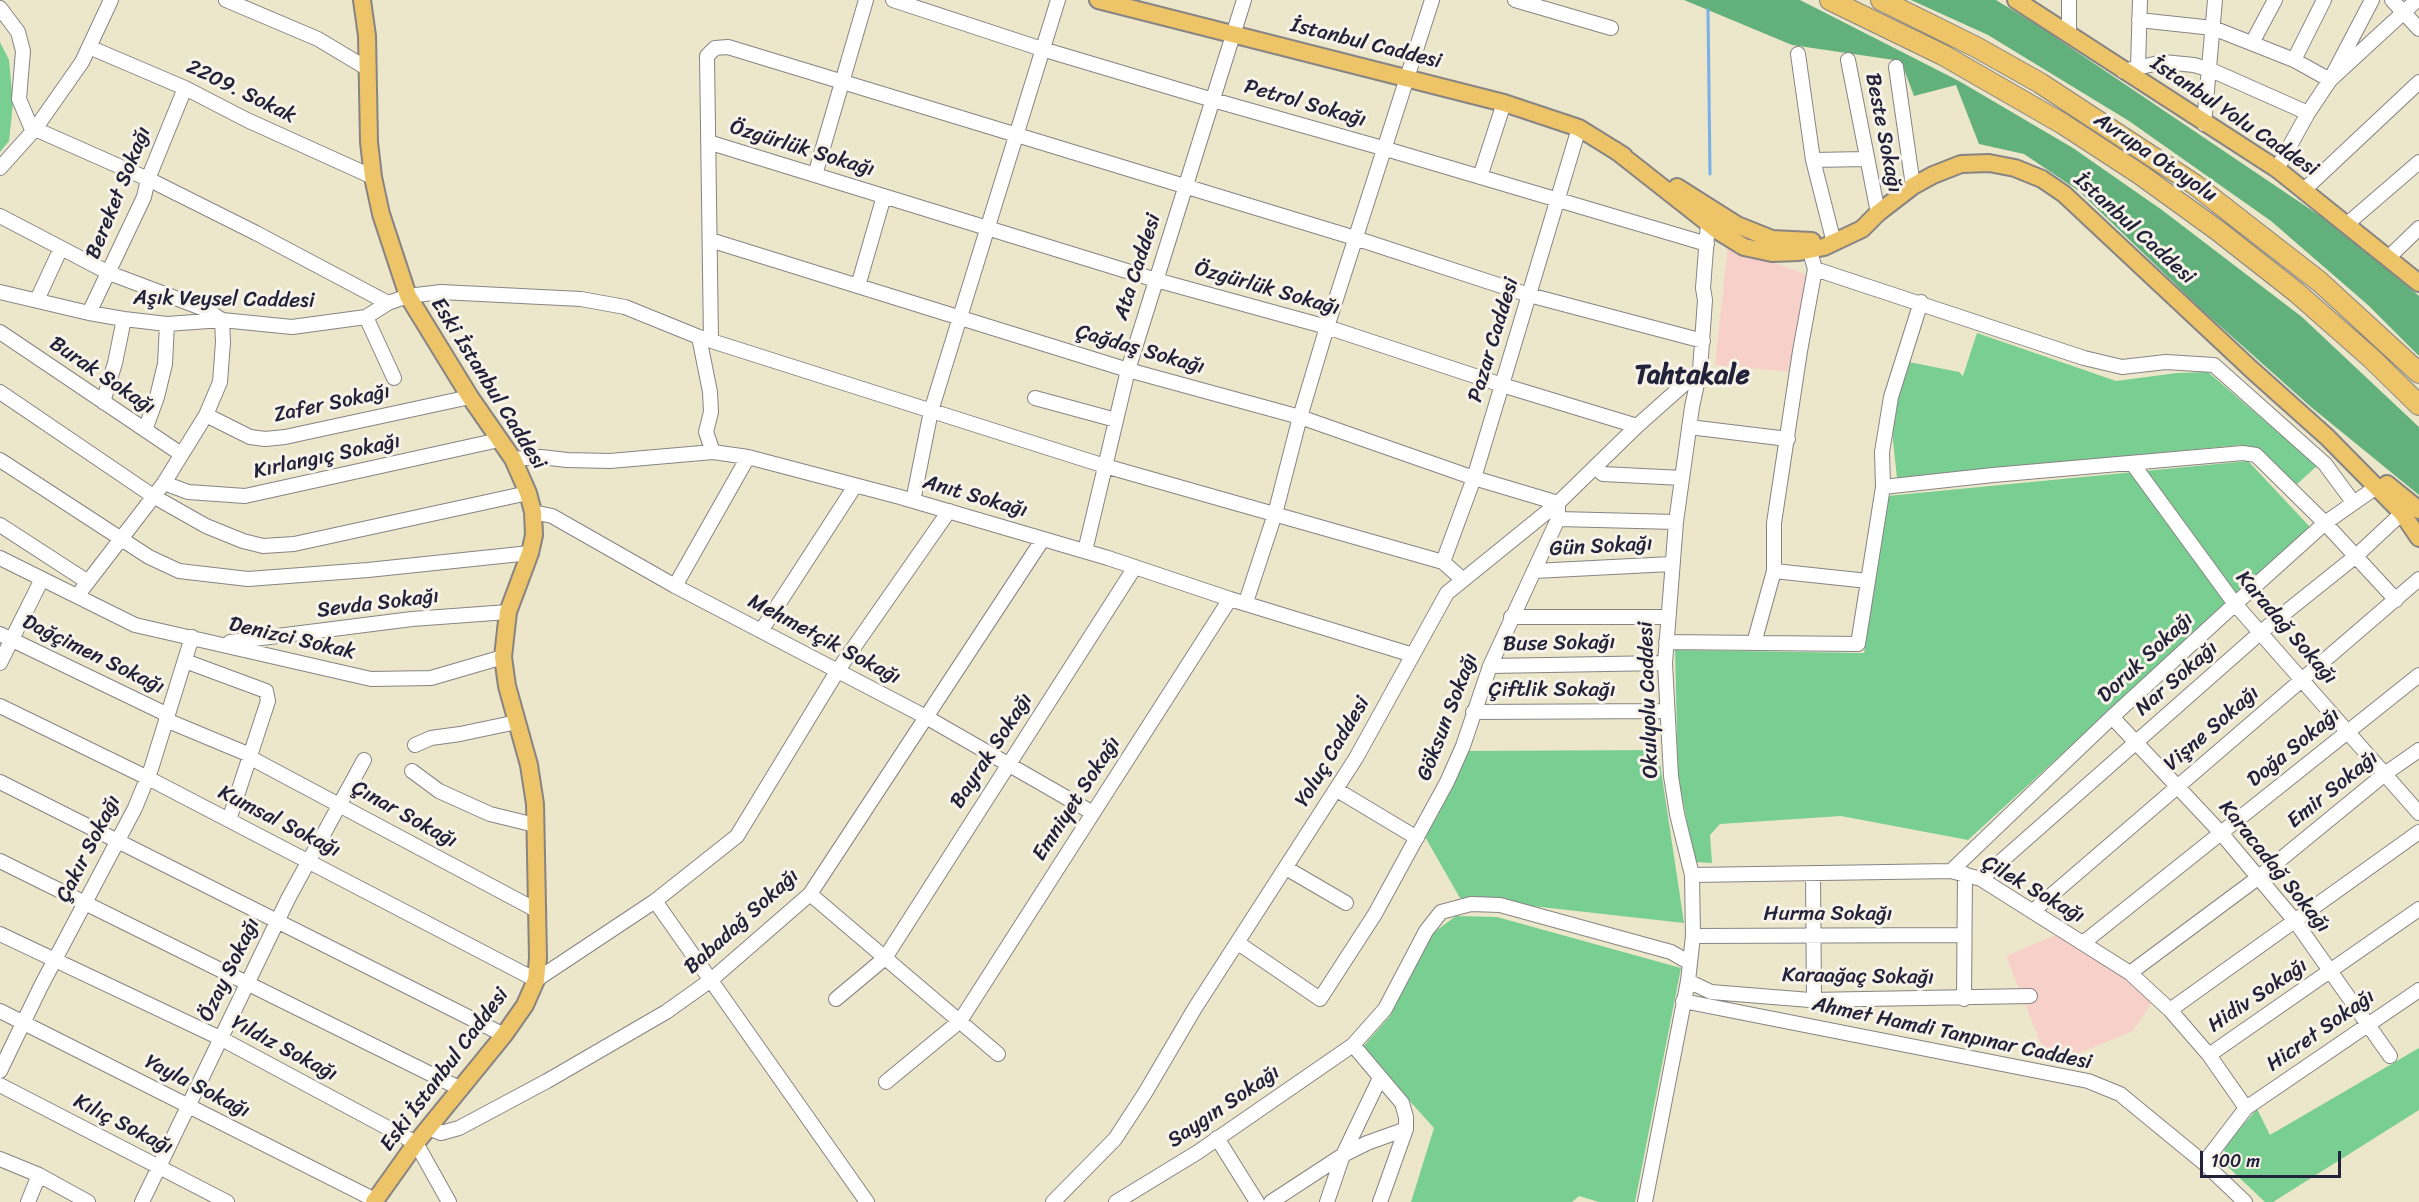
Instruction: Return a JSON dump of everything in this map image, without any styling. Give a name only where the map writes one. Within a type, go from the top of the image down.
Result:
[{"type":"highway","name":"Avrupa Otoyolu","points":[[1830,0],[1924,45],[1983,77],[2063,124],[2141,175],[2217,230],[2296,292],[2371,358],[2419,405]]},
{"type":"highway","name":"Avrupa Otoyolu","points":[[1881,0],[1976,47],[2040,83],[2194,184],[2320,282],[2419,373]]},
{"type":"main road","name":"Eski İstanbul Caddesi","points":[[362,0],[368,36],[369,142],[373,177],[381,214],[408,296],[470,397],[513,459],[528,493],[533,512],[534,535],[530,553],[508,612],[503,657],[507,686],[530,765],[536,825],[538,910],[536,980],[525,1005],[504,1035],[416,1143],[374,1201]]},
{"type":"main road","name":"İstanbul Caddesi","points":[[1098,0],[1408,77],[1504,103],[1580,128],[1737,225],[1772,239],[1808,246],[1824,247],[1862,229],[1878,213],[1913,186],[1961,164],[1989,163],[2016,168],[2042,179],[2064,194],[2327,437]]},
{"type":"main road","name":"İstanbul Yolu Caddesi","points":[[2016,0],[2069,35],[2131,69],[2204,124],[2277,169],[2419,283]]},
{"type":"main road","name":"İstanbul Caddesi","points":[[1615,150],[1711,232],[1744,247],[1772,253],[1799,252],[1817,241],[1878,213]]},
{"type":"main road","points":[[1695,198],[1712,217],[1711,232],[1728,228],[1748,235],[1762,235]]},
{"type":"main road","points":[[2327,437],[2378,486],[2402,513],[2419,538]]},
{"type":"main road","points":[[2327,437],[2419,510]]},
{"type":"street","points":[[0,168],[34,130],[82,62],[111,0]]},
{"type":"street","points":[[226,0],[318,39],[368,69]]},
{"type":"street","points":[[815,175],[866,0]]},
{"type":"street","name":"Petrol Sokağı","points":[[893,0],[1042,49],[1558,201],[1711,232]]},
{"type":"street","points":[[913,501],[931,411],[1058,0]]},
{"type":"street","name":"Ata Caddesi","points":[[1085,551],[1128,370],[1244,0]]},
{"type":"street","points":[[1246,602],[1275,514],[1300,417],[1355,238],[1386,149],[1432,0]]},
{"type":"street","points":[[1515,0],[1611,28]]},
{"type":"street","points":[[2069,0],[2069,35]]},
{"type":"street","points":[[2140,0],[2131,69],[2163,62],[2194,65],[2211,70],[2308,113]]},
{"type":"street","points":[[2204,124],[2211,70],[2215,0]]},
{"type":"street","points":[[2252,43],[2275,0]]},
{"type":"street","points":[[2294,60],[2324,0]]},
{"type":"street","points":[[2277,169],[2308,113],[2330,80],[2372,0]]},
{"type":"street","points":[[2392,0],[2419,29]]},
{"type":"street","points":[[2330,80],[2416,0]]},
{"type":"street","points":[[0,8],[18,32],[23,51],[19,99],[34,130],[148,179],[256,232],[388,303]]},
{"type":"street","points":[[2139,20],[2213,28],[2294,60],[2330,80]]},
{"type":"street","points":[[713,452],[706,432],[711,412],[705,339],[710,240],[707,57],[715,48],[728,47],[1355,238],[1529,295],[1703,341]]},
{"type":"street","name":"2209. Sokak","points":[[89,48],[185,88],[247,120],[373,177]]},
{"type":"street","points":[[1798,54],[1813,160],[1832,235]]},
{"type":"street","name":"Beste Sokağı","points":[[1848,60],[1878,213]]},
{"type":"street","points":[[1896,67],[1913,186]]},
{"type":"street","points":[[2304,190],[2419,82]]},
{"type":"street","name":"Bereket Sokağı","points":[[89,314],[144,197],[148,179],[185,88]]},
{"type":"street","points":[[1480,177],[1504,103]]},
{"type":"street","name":"Pazar Caddesi","points":[[1443,562],[1474,478],[1580,128]]},
{"type":"street","name":"Özgürlük Sokağı","points":[[708,142],[1156,280],[1328,327],[1502,385],[1637,426]]},
{"type":"street","points":[[1813,160],[1866,159]]},
{"type":"street","points":[[2347,224],[2419,162]]},
{"type":"street","name":"Özgürlük Sokağı","points":[[858,286],[884,196]]},
{"type":"street","points":[[0,216],[109,273],[207,310],[222,320],[220,382],[206,415],[164,483],[77,596]]},
{"type":"street","points":[[2388,258],[2419,228]]},
{"type":"street","name":"Okulyolu Caddesi","points":[[1645,1202],[1688,981],[1693,936],[1692,875],[1671,776],[1665,663],[1676,522],[1689,427],[1700,370],[1706,300],[1711,291],[1711,232]]},
{"type":"street","name":"Çağdaş Sokağı","points":[[710,240],[1128,370],[1300,417],[1474,478],[1558,503]]},
{"type":"street","points":[[1754,643],[1774,570],[1774,523],[1815,269],[1808,246]]},
{"type":"street","points":[[37,300],[61,248]]},
{"type":"street","points":[[1815,269],[1921,302],[2084,358],[2122,367],[2166,362],[2214,365],[2325,464],[2354,502]]},
{"type":"street","name":"Aşık Veysel Caddesi","points":[[0,292],[89,314],[167,324],[222,320],[292,327],[366,317],[388,303],[408,296],[452,292],[581,299],[625,307],[705,339],[1105,466],[1443,562]]},
{"type":"street","points":[[1666,642],[1858,644],[1883,487],[1882,452],[1891,398],[1921,302]]},
{"type":"street","points":[[366,317],[394,378]]},
{"type":"street","points":[[103,402],[115,363],[124,319]]},
{"type":"street","points":[[145,430],[157,397],[165,364],[167,324]]},
{"type":"street","name":"Burak Sokağı","points":[[0,332],[181,454]]},
{"type":"street","name":"Yoluç Caddesi","points":[[1053,1202],[1115,1139],[1145,1093],[1195,1008],[1337,790],[1447,593],[1558,503],[1637,426],[1700,370]]},
{"type":"street","points":[[0,392],[153,496],[206,526],[243,542],[263,546],[294,544],[528,493]]},
{"type":"street","name":"Zafer Sokağı","points":[[206,415],[250,437],[265,439],[285,437],[470,397]]},
{"type":"street","points":[[1035,398],[1116,420]]},
{"type":"street","points":[[1689,427],[1788,440]]},
{"type":"street","name":"Kırlangıç Sokağı","points":[[164,483],[188,492],[245,496],[499,440]]},
{"type":"street","name":"Anıt Sokağı","points":[[513,459],[541,457],[610,461],[713,452],[748,457],[949,511],[1085,551],[1230,599],[1246,602],[1413,655]]},
{"type":"street","points":[[1883,487],[1993,474],[2243,453],[2256,455],[2325,523],[2396,600]]},
{"type":"street","points":[[675,586],[748,457]]},
{"type":"street","points":[[0,460],[149,557],[179,571],[248,579],[368,570],[530,553]]},
{"type":"street","name":"Karadağ Sokağı","points":[[2132,463],[2235,604],[2419,813]]},
{"type":"street","points":[[1595,467],[1603,474],[1682,478]]},
{"type":"street","points":[[761,631],[855,486]]},
{"type":"street","name":"Doruk Sokağı","points":[[1951,871],[2112,717],[2235,604],[2325,523],[2378,486]]},
{"type":"street","name":"Göksun Sokağı","points":[[1238,943],[1320,999],[1375,914],[1418,838],[1463,746],[1490,666],[1558,519],[1558,503]]},
{"type":"street","points":[[536,980],[655,901],[737,836],[838,670],[949,511]]},
{"type":"street","name":"Mehmetçik Sokağı","points":[[533,512],[552,516],[675,586],[926,717],[1093,813]]},
{"type":"street","name":"Nar Sokağı","points":[[1982,879],[2261,632],[2356,556],[2402,513]]},
{"type":"street","points":[[1558,519],[1676,522]]},
{"type":"street","points":[[0,525],[88,582]]},
{"type":"street","name":"Babadağ Sokağı","points":[[429,1128],[441,1133],[469,1123],[547,1081],[656,1017],[711,980],[810,894],[1043,539]]},
{"type":"street","name":"Denizci Sokak","points":[[0,558],[135,625],[371,680],[431,678],[503,657]]},
{"type":"street","points":[[1443,562],[1462,579]]},
{"type":"street","name":"Gün Sokağı","points":[[1534,571],[1671,564]]},
{"type":"street","name":"Bayrak Sokağı","points":[[836,999],[885,958],[1135,567]]},
{"type":"street","points":[[1774,570],[1868,581]]},
{"type":"street","points":[[0,663],[6,637],[42,579]]},
{"type":"street","name":"Vişne Sokağı","points":[[2032,911],[2419,579]]},
{"type":"street","name":"Emniyet Sokağı","points":[[886,1082],[960,1021],[1230,599]]},
{"type":"street","name":"Sevda Sokağı","points":[[217,643],[412,619],[508,612]]},
{"type":"street","points":[[1511,617],[1667,617]]},
{"type":"street","name":"Dağçimen Sokağı","points":[[6,637],[250,756]]},
{"type":"street","name":"Çakır Sokağı","points":[[0,1071],[148,778],[192,637]]},
{"type":"street","points":[[185,661],[266,691],[268,701],[229,820]]},
{"type":"street","name":"Buse Sokağı","points":[[1490,666],[1665,663]]},
{"type":"street","name":"Doğa Sokağı","points":[[2083,943],[2419,675]]},
{"type":"street","name":"Kumsal Sokağı","points":[[0,706],[148,778],[536,980]]},
{"type":"street","name":"Çiftlik Sokağı","points":[[1473,712],[1667,711]]},
{"type":"street","name":"Karacadağ Sokağı","points":[[2112,717],[2179,786],[2259,877],[2295,921],[2390,1056]]},
{"type":"street","points":[[415,745],[431,738],[517,722]]},
{"type":"street","name":"Emir Sokağı","points":[[2130,973],[2259,877],[2386,773],[2419,750]]},
{"type":"street","name":"Çınar Sokağı","points":[[250,756],[538,910]]},
{"type":"street","name":"Özay Sokağı","points":[[142,1202],[308,860],[364,760]]},
{"type":"street","points":[[412,771],[439,791],[490,814],[536,825]]},
{"type":"street","points":[[0,782],[504,1035]]},
{"type":"street","points":[[1337,790],[1418,838]]},
{"type":"street","points":[[2170,1010],[2419,832]]},
{"type":"street","points":[[0,861],[461,1089]]},
{"type":"street","points":[[1286,868],[1346,903]]},
{"type":"street","name":"Çilek Sokağı","points":[[1692,875],[1951,871],[1982,879],[2130,973],[2170,1010],[2209,1055],[2246,1108]]},
{"type":"street","points":[[1813,873],[1814,1000]]},
{"type":"street","points":[[1964,999],[1965,874]]},
{"type":"street","points":[[810,894],[999,1054]]},
{"type":"street","points":[[655,901],[867,1202]]},
{"type":"street","name":"Saygın Sokağı","points":[[1116,1202],[1217,1138],[1353,1045],[1385,1009],[1426,931],[1441,912],[1471,904],[1500,905],[1671,952],[1689,963]]},
{"type":"street","name":"Hidiv Sokağı","points":[[2209,1055],[2419,909]]},
{"type":"street","name":"Yıldız Sokağı","points":[[0,934],[220,1038],[416,1143]]},
{"type":"street","name":"Hurma Sokağı","points":[[1693,936],[1964,935]]},
{"type":"street","name":"Karaağaç Sokağı","points":[[1688,981],[1711,992],[1814,1000],[2030,996]]},
{"type":"street","name":"Hicret Sokağı","points":[[2204,1163],[2246,1108],[2419,990]]},
{"type":"street","name":"Ahmet Hamdi Tanpınar Caddesi","points":[[1683,1001],[2088,1081],[2120,1094],[2204,1163],[2245,1202]]},
{"type":"street","name":"Yayla Sokağı","points":[[0,1011],[374,1201]]},
{"type":"street","points":[[1353,1045],[1401,1103],[1406,1117],[1406,1129],[1380,1202]]},
{"type":"street","points":[[1327,1202],[1343,1155],[1380,1078]]},
{"type":"street","name":"Kılıç Sokağı","points":[[0,1085],[227,1202]]},
{"type":"street","points":[[1271,1202],[1343,1155],[1367,1143],[1406,1129]]},
{"type":"street","points":[[1217,1138],[1257,1202]]},
{"type":"street","points":[[416,1143],[449,1202]]},
{"type":"street","points":[[0,1159],[39,1175],[88,1202]]},
{"type":"street","points":[[28,1202],[39,1175]]},
{"type":"shaded area","points":[[1728,245],[1810,276],[1794,372],[1715,365]]},
{"type":"shaded area","points":[[2056,935],[2133,983],[2153,1001],[2133,1031],[2067,1058],[2045,1054],[2006,956]]},
{"type":"green space","points":[[1684,0],[1800,0],[1959,81],[2073,148],[2162,210],[2302,317],[2419,427],[2419,495],[2311,407],[2200,308],[2079,191],[2024,154],[1979,144],[1956,85],[1914,96],[1901,61],[1792,45]]},
{"type":"green space","points":[[1911,0],[1996,0],[2040,27],[2341,230],[2419,296],[2419,356],[2368,305],[2271,221],[2129,121],[1988,35]]},
{"type":"green space","points":[[0,42],[9,60],[13,103],[9,141],[0,152]]},
{"type":"green space","points":[[1977,333],[2116,381],[2177,373],[2208,372],[2317,466],[2296,485],[2259,451],[2241,445],[1897,478],[1891,422],[1909,362],[1959,372],[1963,376]]},
{"type":"green space","points":[[2248,461],[2310,527],[1968,840],[1841,816],[1720,824],[1710,835],[1712,863],[1695,862],[1678,776],[1675,650],[1864,653],[1887,496]]},
{"type":"green space","points":[[1658,750],[1684,923],[1460,898],[1424,835],[1466,751]]},
{"type":"green space","points":[[1456,916],[1497,917],[1681,968],[1635,1202],[1599,1202],[1579,1196],[1572,1202],[1411,1202],[1434,1128],[1362,1048],[1390,1016],[1433,933]]},
{"type":"green space","points":[[2419,1048],[2419,1110],[2273,1202],[2265,1202],[2227,1166],[2224,1147],[2257,1109],[2270,1135]]},
{"type":"waterway","points":[[1708,10],[1710,174]]},
{"type":"district","name":"Tahtakale","points":[[1692,376]]}]
